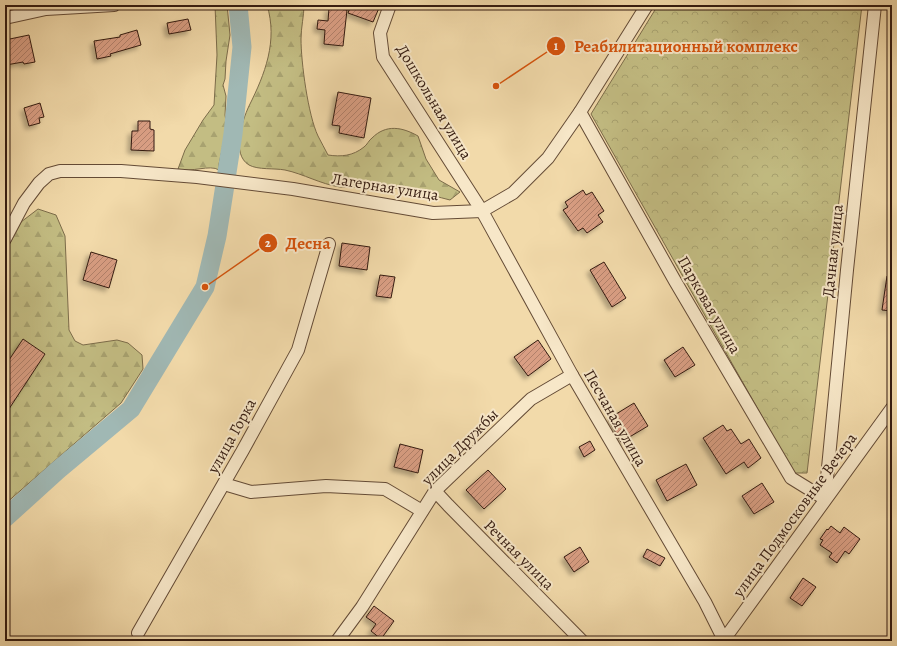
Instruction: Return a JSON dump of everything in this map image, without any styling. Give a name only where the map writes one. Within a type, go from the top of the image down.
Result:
[{"type":"street","points":[[5,18],[46,10],[114,5]]},
{"type":"street","name":"Дошкольная улица","points":[[390,5],[380,33],[383,57],[482,211]]},
{"type":"street","name":"Лагерная улица","points":[[5,239],[24,203],[39,183],[49,174],[60,171],[121,171],[197,177],[293,189],[433,213],[482,211],[513,193],[548,158],[580,112],[647,5]]},
{"type":"street","name":"Дачная улица","points":[[825,500],[846,278],[875,5]]},
{"type":"street","name":"Парковая улица","points":[[580,112],[675,281],[791,478],[825,500]]},
{"type":"street","name":"Песчаная улица","points":[[482,211],[572,375],[705,602],[724,641]]},
{"type":"street","name":"улица Горка","points":[[138,633],[224,484],[298,350],[329,244]]},
{"type":"street","name":"улица Дружбы","points":[[337,641],[362,607],[435,491],[532,399],[572,375]]},
{"type":"street","name":"улица Подмосковные Вечера","points":[[724,641],[892,408]]},
{"type":"street","points":[[224,484],[251,492],[326,486],[385,489],[422,511]]},
{"type":"street","name":"Речная улица","points":[[435,491],[582,641]]},
{"type":"green space","points":[[215,5],[227,5],[230,35],[223,85],[226,96],[225,115],[227,127],[219,170],[215,168],[189,170],[178,169],[185,150],[214,105],[217,55]]},
{"type":"green space","points":[[267,5],[304,5],[301,39],[302,61],[306,88],[314,127],[328,155],[342,156],[351,154],[364,147],[377,134],[388,129],[400,129],[418,136],[426,159],[439,180],[460,192],[450,200],[397,189],[340,187],[326,184],[285,170],[253,167],[249,165],[240,153],[239,145],[241,128],[246,112],[260,82],[268,57],[271,31]]},
{"type":"green space","points":[[658,5],[862,5],[807,473],[794,473],[591,114]]},
{"type":"green space","points":[[38,209],[56,215],[65,236],[69,330],[75,341],[83,345],[117,340],[128,343],[142,355],[143,369],[121,403],[5,504],[5,253],[21,222]]},
{"type":"building","points":[[351,5],[371,5],[379,8],[373,22],[348,13]]},
{"type":"building","points":[[329,8],[347,10],[343,46],[324,44],[325,30],[317,29],[318,20],[328,21]]},
{"type":"building","points":[[188,19],[191,30],[169,34],[167,23]]},
{"type":"building","points":[[137,30],[141,45],[110,54],[111,56],[97,59],[94,41],[120,37],[120,35]]},
{"type":"building","points":[[29,35],[35,62],[24,64],[23,62],[6,65],[5,40]]},
{"type":"building","points":[[338,92],[371,98],[364,138],[339,133],[340,126],[332,125]]},
{"type":"building","points":[[40,103],[44,117],[39,118],[40,123],[29,126],[24,108]]},
{"type":"building","points":[[138,121],[150,121],[150,129],[154,130],[154,151],[131,150],[132,131],[138,131]]},
{"type":"building","points":[[583,190],[586,195],[592,192],[604,211],[598,215],[603,222],[587,233],[583,228],[578,231],[563,210],[568,207],[565,202]]},
{"type":"building","points":[[342,243],[370,247],[367,270],[339,266]]},
{"type":"building","points":[[91,252],[117,260],[109,288],[83,280]]},
{"type":"building","points":[[604,262],[626,298],[612,307],[590,270]]},
{"type":"building","points":[[380,275],[395,277],[391,298],[376,296]]},
{"type":"building","points":[[887,276],[892,276],[892,311],[882,310]]},
{"type":"building","points":[[23,339],[45,354],[5,415],[5,366]]},
{"type":"building","points":[[538,340],[551,359],[528,376],[514,357]]},
{"type":"building","points":[[683,347],[695,365],[675,377],[664,360]]},
{"type":"building","points":[[634,403],[648,426],[621,442],[608,419]]},
{"type":"building","points":[[723,425],[727,431],[731,429],[741,444],[749,439],[761,458],[748,468],[744,462],[726,474],[703,438]]},
{"type":"building","points":[[590,441],[595,450],[584,457],[579,447]]},
{"type":"building","points":[[400,444],[423,450],[418,473],[394,467]]},
{"type":"building","points":[[686,464],[697,485],[667,501],[656,480]]},
{"type":"building","points":[[488,470],[506,489],[484,509],[466,490]]},
{"type":"building","points":[[762,483],[774,502],[754,514],[742,496]]},
{"type":"building","points":[[831,526],[840,533],[844,527],[860,539],[849,554],[845,551],[837,563],[829,557],[832,553],[820,545],[823,540],[820,539]]},
{"type":"building","points":[[580,547],[589,562],[574,572],[564,557]]},
{"type":"building","points":[[647,549],[665,558],[660,566],[643,557]]},
{"type":"building","points":[[803,578],[816,587],[802,606],[790,598]]},
{"type":"building","points":[[374,606],[394,621],[381,639],[371,631],[376,624],[366,617]]},
{"type":"waterway","points":[[5,518],[58,470],[131,409],[205,287],[217,236],[233,134],[242,47],[238,5]]},
{"type":"place","name":"Реабилитационный комплекс","points":[[496,86]]},
{"type":"place","name":"Десна","points":[[205,287]]}]
